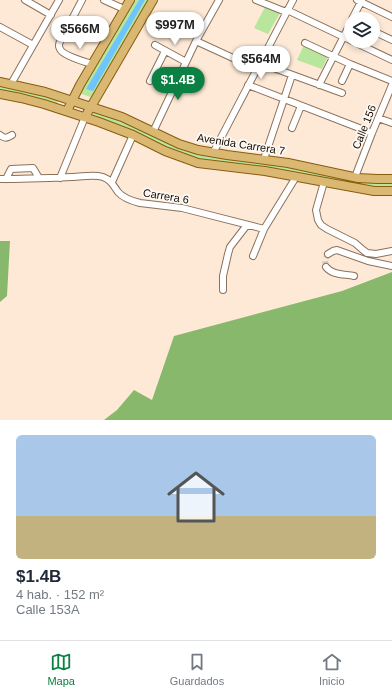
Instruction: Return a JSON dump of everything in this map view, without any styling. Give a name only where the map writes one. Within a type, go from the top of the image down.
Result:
[{"type":"main road","points":[[67,112],[92,64],[130,0]]},
{"type":"main road","points":[[85,118],[153,0]]},
{"type":"main road","name":"Avenida Carrera 7","points":[[0,82],[45,92],[91,106],[122,117],[179,144],[198,150],[288,163],[368,179],[392,179]]},
{"type":"main road","points":[[2,96],[44,104],[85,118],[133,135],[165,151],[198,163],[265,171],[374,191],[392,191]]},
{"type":"main road","points":[[328,183],[349,184],[352,183],[355,177]]},
{"type":"street","points":[[25,0],[51,14]]},
{"type":"street","points":[[11,84],[59,0]]},
{"type":"street","points":[[82,0],[59,44],[59,48],[61,52],[92,64]]},
{"type":"street","points":[[104,0],[124,9]]},
{"type":"street","points":[[153,132],[196,41],[219,0]]},
{"type":"street","points":[[256,0],[287,11],[392,60]]},
{"type":"street","points":[[213,153],[293,0]]},
{"type":"street","points":[[355,12],[360,1],[392,17]]},
{"type":"street","points":[[0,27],[33,45]]},
{"type":"street","points":[[380,34],[392,40]]},
{"type":"street","points":[[320,85],[343,38]]},
{"type":"street","points":[[196,41],[258,66],[292,75],[342,93]]},
{"type":"street","points":[[305,43],[350,64],[392,81]]},
{"type":"street","points":[[154,45],[186,62]]},
{"type":"street","points":[[150,81],[165,51]]},
{"type":"street","points":[[342,81],[350,64]]},
{"type":"street","points":[[264,159],[292,75]]},
{"type":"street","points":[[248,85],[372,133]]},
{"type":"street","name":"Calle 156","points":[[355,177],[392,85]]},
{"type":"street","points":[[292,128],[301,106]]},
{"type":"street","points":[[60,178],[85,118]]},
{"type":"street","points":[[378,118],[392,123]]},
{"type":"street","points":[[0,135],[7,138],[12,135]]},
{"type":"street","points":[[3,179],[94,176],[103,177],[112,182],[133,135]]},
{"type":"street","points":[[3,179],[11,169],[33,168],[39,178]]},
{"type":"street","points":[[253,256],[264,229],[296,177]]},
{"type":"street","name":"Carrera 6","points":[[112,182],[123,196],[133,201],[182,208],[264,229]]},
{"type":"street","points":[[328,183],[316,210],[318,220],[322,225],[356,243],[367,253],[376,254],[392,251]]},
{"type":"street","points":[[224,290],[222,276],[230,247],[247,224]]},
{"type":"street","points":[[328,254],[337,250],[368,261],[392,266]]},
{"type":"street","points":[[326,266],[328,270],[333,272],[354,276]]},
{"type":"green space","points":[[133,0],[151,0],[93,98],[79,93]]},
{"type":"green space","points":[[265,7],[280,13],[268,34],[254,28]]},
{"type":"green space","points":[[304,45],[328,56],[322,69],[297,60]]},
{"type":"green space","points":[[0,85],[58,99],[57,105],[0,92]]},
{"type":"green space","points":[[94,111],[125,122],[163,140],[351,180],[350,182],[347,182],[201,161],[92,117]]},
{"type":"green space","points":[[357,180],[392,182],[392,188],[352,186]]},
{"type":"green space","points":[[0,241],[10,241],[7,296],[0,302]]},
{"type":"green space","points":[[392,272],[392,420],[104,420],[117,410],[134,390],[152,400],[174,336],[342,291]]},
{"type":"water","points":[[139,0],[145,0],[93,91],[86,89]]},
{"type":"tunnel","points":[[326,267],[325,260],[328,254]]}]
